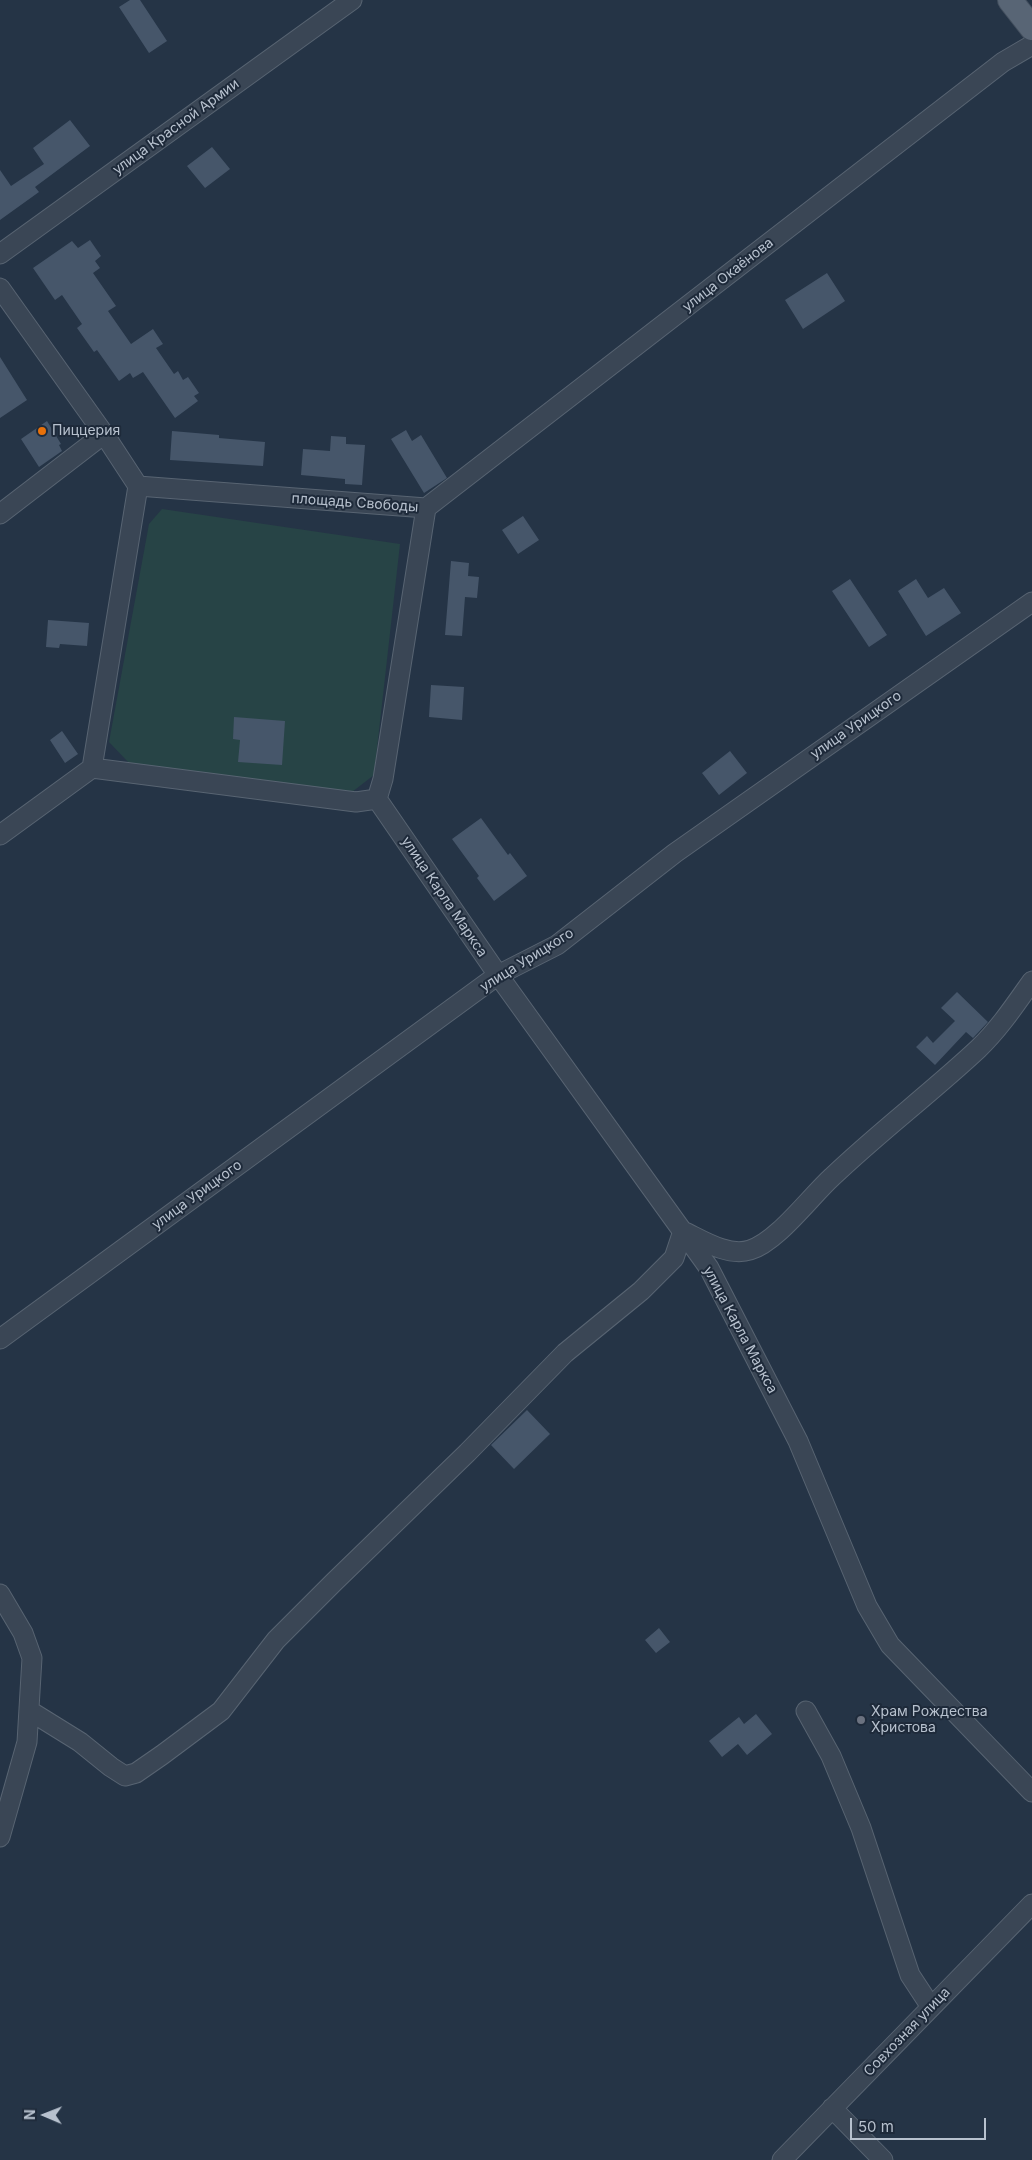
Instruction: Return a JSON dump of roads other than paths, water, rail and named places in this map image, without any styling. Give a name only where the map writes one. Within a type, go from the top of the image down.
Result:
[{"type":"main road","points":[[1010,0],[1032,28]]},
{"type":"street","name":"улица Красной Армии","points":[[0,254],[352,0]]},
{"type":"street","name":"улица Окаёнова","points":[[426,508],[988,75],[1032,44]]},
{"type":"street","points":[[0,288],[104,434],[138,486],[92,768]]},
{"type":"street","points":[[0,514],[104,434]]},
{"type":"street","name":"площадь Свободы","points":[[138,486],[426,508],[383,779],[377,799]]},
{"type":"street","name":"улица Урицкого","points":[[0,1339],[498,975],[557,945],[675,853],[1032,602]]},
{"type":"street","points":[[0,835],[92,768],[356,802],[377,799]]},
{"type":"street","name":"улица Карла Маркса","points":[[377,799],[498,975],[710,1268],[798,1441],[867,1606],[890,1645],[1032,1792]]},
{"type":"street","points":[[30,1711],[80,1742],[111,1768],[125,1776],[136,1773],[162,1755],[221,1712],[276,1640],[466,1454],[565,1353],[641,1291],[674,1258],[683,1231],[720,1248],[734,1251],[749,1251],[761,1246],[775,1235],[831,1177],[979,1048],[1005,1019],[1032,981]]},
{"type":"street","points":[[0,1594],[23,1633],[32,1658],[27,1742],[0,1836]]},
{"type":"street","points":[[806,1711],[831,1756],[861,1828],[910,1975],[931,2007]]},
{"type":"street","name":"Совхозная улица","points":[[782,2160],[1032,1904]]},
{"type":"street","points":[[832,2108],[883,2160]]},
{"type":"place","name":"Пиццерия","points":[[42,431]]},
{"type":"place","name":"Храм Рождества Христова","points":[[861,1720]]}]
